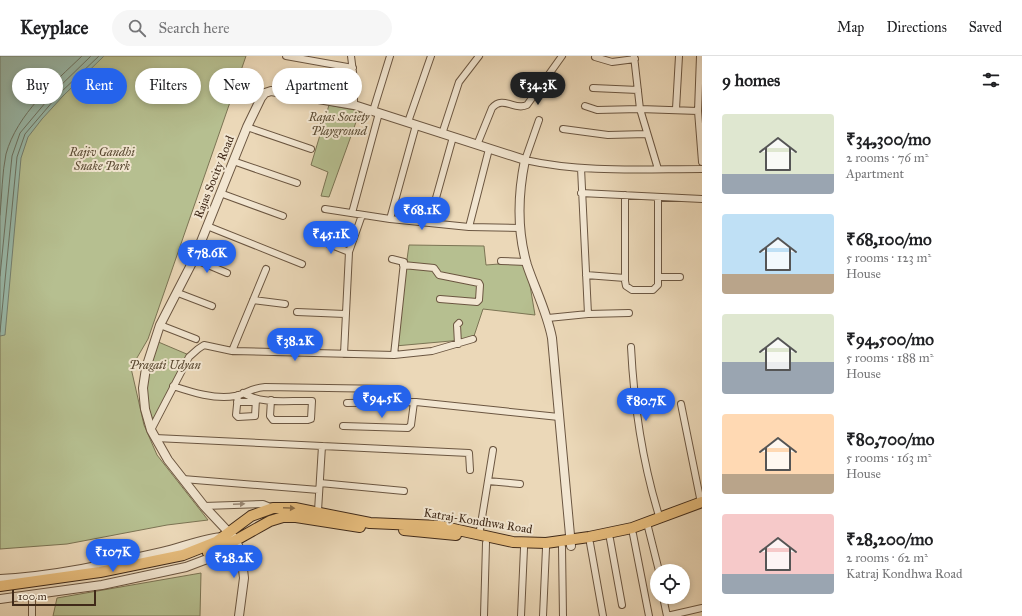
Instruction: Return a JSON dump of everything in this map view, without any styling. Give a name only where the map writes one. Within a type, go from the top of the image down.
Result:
[{"type":"highway","name":"Katraj-Kondhwa Road","points":[[225,541],[251,516],[272,508],[295,508],[318,511],[370,523],[440,526],[483,539],[524,543],[590,543],[633,534],[660,518],[702,504]]},
{"type":"highway","name":"Katraj-Kondhwa Road","points":[[225,541],[270,521],[283,517],[296,517],[357,526],[458,535],[524,548],[546,548],[632,528],[648,526],[702,504]]},
{"type":"highway","points":[[0,586],[100,572],[183,554],[225,541]]},
{"type":"highway","points":[[0,593],[101,579],[185,561],[225,541]]},
{"type":"street","points":[[286,56],[353,68],[351,56]]},
{"type":"street","points":[[314,62],[318,56]]},
{"type":"street","points":[[352,213],[390,56]]},
{"type":"street","points":[[390,219],[412,124],[431,56]]},
{"type":"street","points":[[442,134],[459,82],[478,56]]},
{"type":"street","points":[[477,145],[496,104],[504,102],[520,107],[527,105],[562,56]]},
{"type":"street","points":[[676,109],[679,56]]},
{"type":"street","points":[[595,57],[612,62],[634,58],[640,108],[658,169]]},
{"type":"street","points":[[700,60],[698,111],[702,162]]},
{"type":"street","points":[[593,88],[638,90]]},
{"type":"street","name":"Rajas Socity Road","points":[[225,541],[204,506],[168,460],[153,434],[145,409],[143,388],[146,368],[160,325],[178,293],[194,259],[220,192],[260,98],[265,93],[271,91],[354,105],[525,160]]},
{"type":"street","points":[[585,106],[597,110],[640,108],[698,111]]},
{"type":"street","points":[[539,120],[525,160],[519,201],[526,262],[548,318],[552,338],[568,544],[563,616]]},
{"type":"street","points":[[247,127],[311,149]]},
{"type":"street","points":[[563,129],[608,135],[648,134]]},
{"type":"street","points":[[430,223],[453,137]]},
{"type":"street","points":[[469,227],[489,149]]},
{"type":"street","points":[[525,160],[546,165],[580,168],[702,169]]},
{"type":"street","points":[[233,161],[297,183]]},
{"type":"street","points":[[580,168],[588,314]]},
{"type":"street","points":[[220,192],[283,216]]},
{"type":"street","points":[[581,193],[702,198]]},
{"type":"street","points":[[625,195],[625,278],[626,286],[632,290],[657,288],[658,197]]},
{"type":"street","points":[[325,209],[390,219],[469,227],[521,228]]},
{"type":"street","points":[[344,354],[349,252],[362,215]]},
{"type":"street","points":[[207,226],[302,264]]},
{"type":"street","points":[[318,240],[349,252]]},
{"type":"street","points":[[392,258],[404,262],[394,355]]},
{"type":"street","points":[[194,259],[227,273]]},
{"type":"street","points":[[501,261],[526,262]]},
{"type":"street","points":[[403,264],[434,268],[439,275],[478,282],[480,285],[479,300],[477,302],[440,299]]},
{"type":"street","points":[[232,352],[266,268]]},
{"type":"street","points":[[586,275],[625,278]]},
{"type":"street","points":[[658,277],[680,277]]},
{"type":"street","points":[[178,293],[212,306]]},
{"type":"street","points":[[253,300],[286,304]]},
{"type":"street","points":[[297,312],[345,314]]},
{"type":"street","points":[[548,318],[588,314],[629,313]]},
{"type":"street","points":[[458,344],[457,325],[459,323]]},
{"type":"street","points":[[160,325],[196,339]]},
{"type":"street","points":[[470,470],[469,454],[322,446],[153,434],[173,386],[189,357],[198,348],[204,346],[211,346],[232,352],[394,355],[432,351],[473,339]]},
{"type":"street","points":[[631,347],[634,403],[641,448],[650,487],[660,518]]},
{"type":"street","points":[[173,386],[203,394],[224,396],[241,394],[255,388],[265,387],[391,388]]},
{"type":"street","points":[[241,394],[256,401]]},
{"type":"street","points":[[241,394],[237,402],[236,415],[238,417],[256,415],[256,401]]},
{"type":"street","points":[[237,402],[271,400],[312,401],[311,419],[273,420],[270,416],[271,400]]},
{"type":"street","points":[[347,403],[414,402],[558,417]]},
{"type":"street","points":[[343,426],[408,428],[411,425],[414,402]]},
{"type":"street","points":[[681,404],[702,504]]},
{"type":"street","points":[[318,511],[322,446]]},
{"type":"street","points":[[484,616],[483,539],[488,481],[493,450]]},
{"type":"street","points":[[183,479],[404,491]]},
{"type":"street","points":[[488,481],[520,484]]},
{"type":"street","points":[[204,506],[263,504],[272,508]]},
{"type":"street","points":[[648,526],[657,564]]},
{"type":"street","points":[[633,534],[649,616]]},
{"type":"street","points":[[0,579],[99,566],[181,548],[214,537],[225,541],[241,552],[244,578],[239,616]]},
{"type":"street","points":[[610,539],[622,605]]},
{"type":"street","points":[[0,598],[102,585],[186,568],[223,553],[225,541]]},
{"type":"street","points":[[590,543],[603,616]]},
{"type":"street","points":[[521,616],[524,548]]},
{"type":"street","points":[[543,616],[546,548]]},
{"type":"street","points":[[32,595],[32,616]]},
{"type":"street","points":[[664,604],[667,616],[700,611]]},
{"type":"green space","name":"Rajiv Gandhi Snake Park","points":[[0,56],[246,56],[242,68],[209,68],[209,104],[229,104],[148,339],[131,368],[144,425],[157,455],[208,520],[167,525],[67,544],[0,549]]},
{"type":"green space","name":"Rajas Society Playground","points":[[329,105],[360,111],[329,197],[321,196],[328,172],[311,165]]},
{"type":"green space","points":[[409,245],[484,246],[486,265],[526,262],[535,315],[483,309],[473,339],[395,346]]},
{"type":"green space","name":"Pragati Udyan","points":[[156,341],[189,355],[153,420],[146,398],[146,380]]},
{"type":"green space","points":[[201,573],[200,616],[53,616],[57,598]]},
{"type":"water","points":[[0,56],[104,56],[92,68],[71,68],[71,88],[63,96],[63,68],[12,68],[12,104],[56,104],[28,137],[21,158],[5,335],[0,336]]}]
